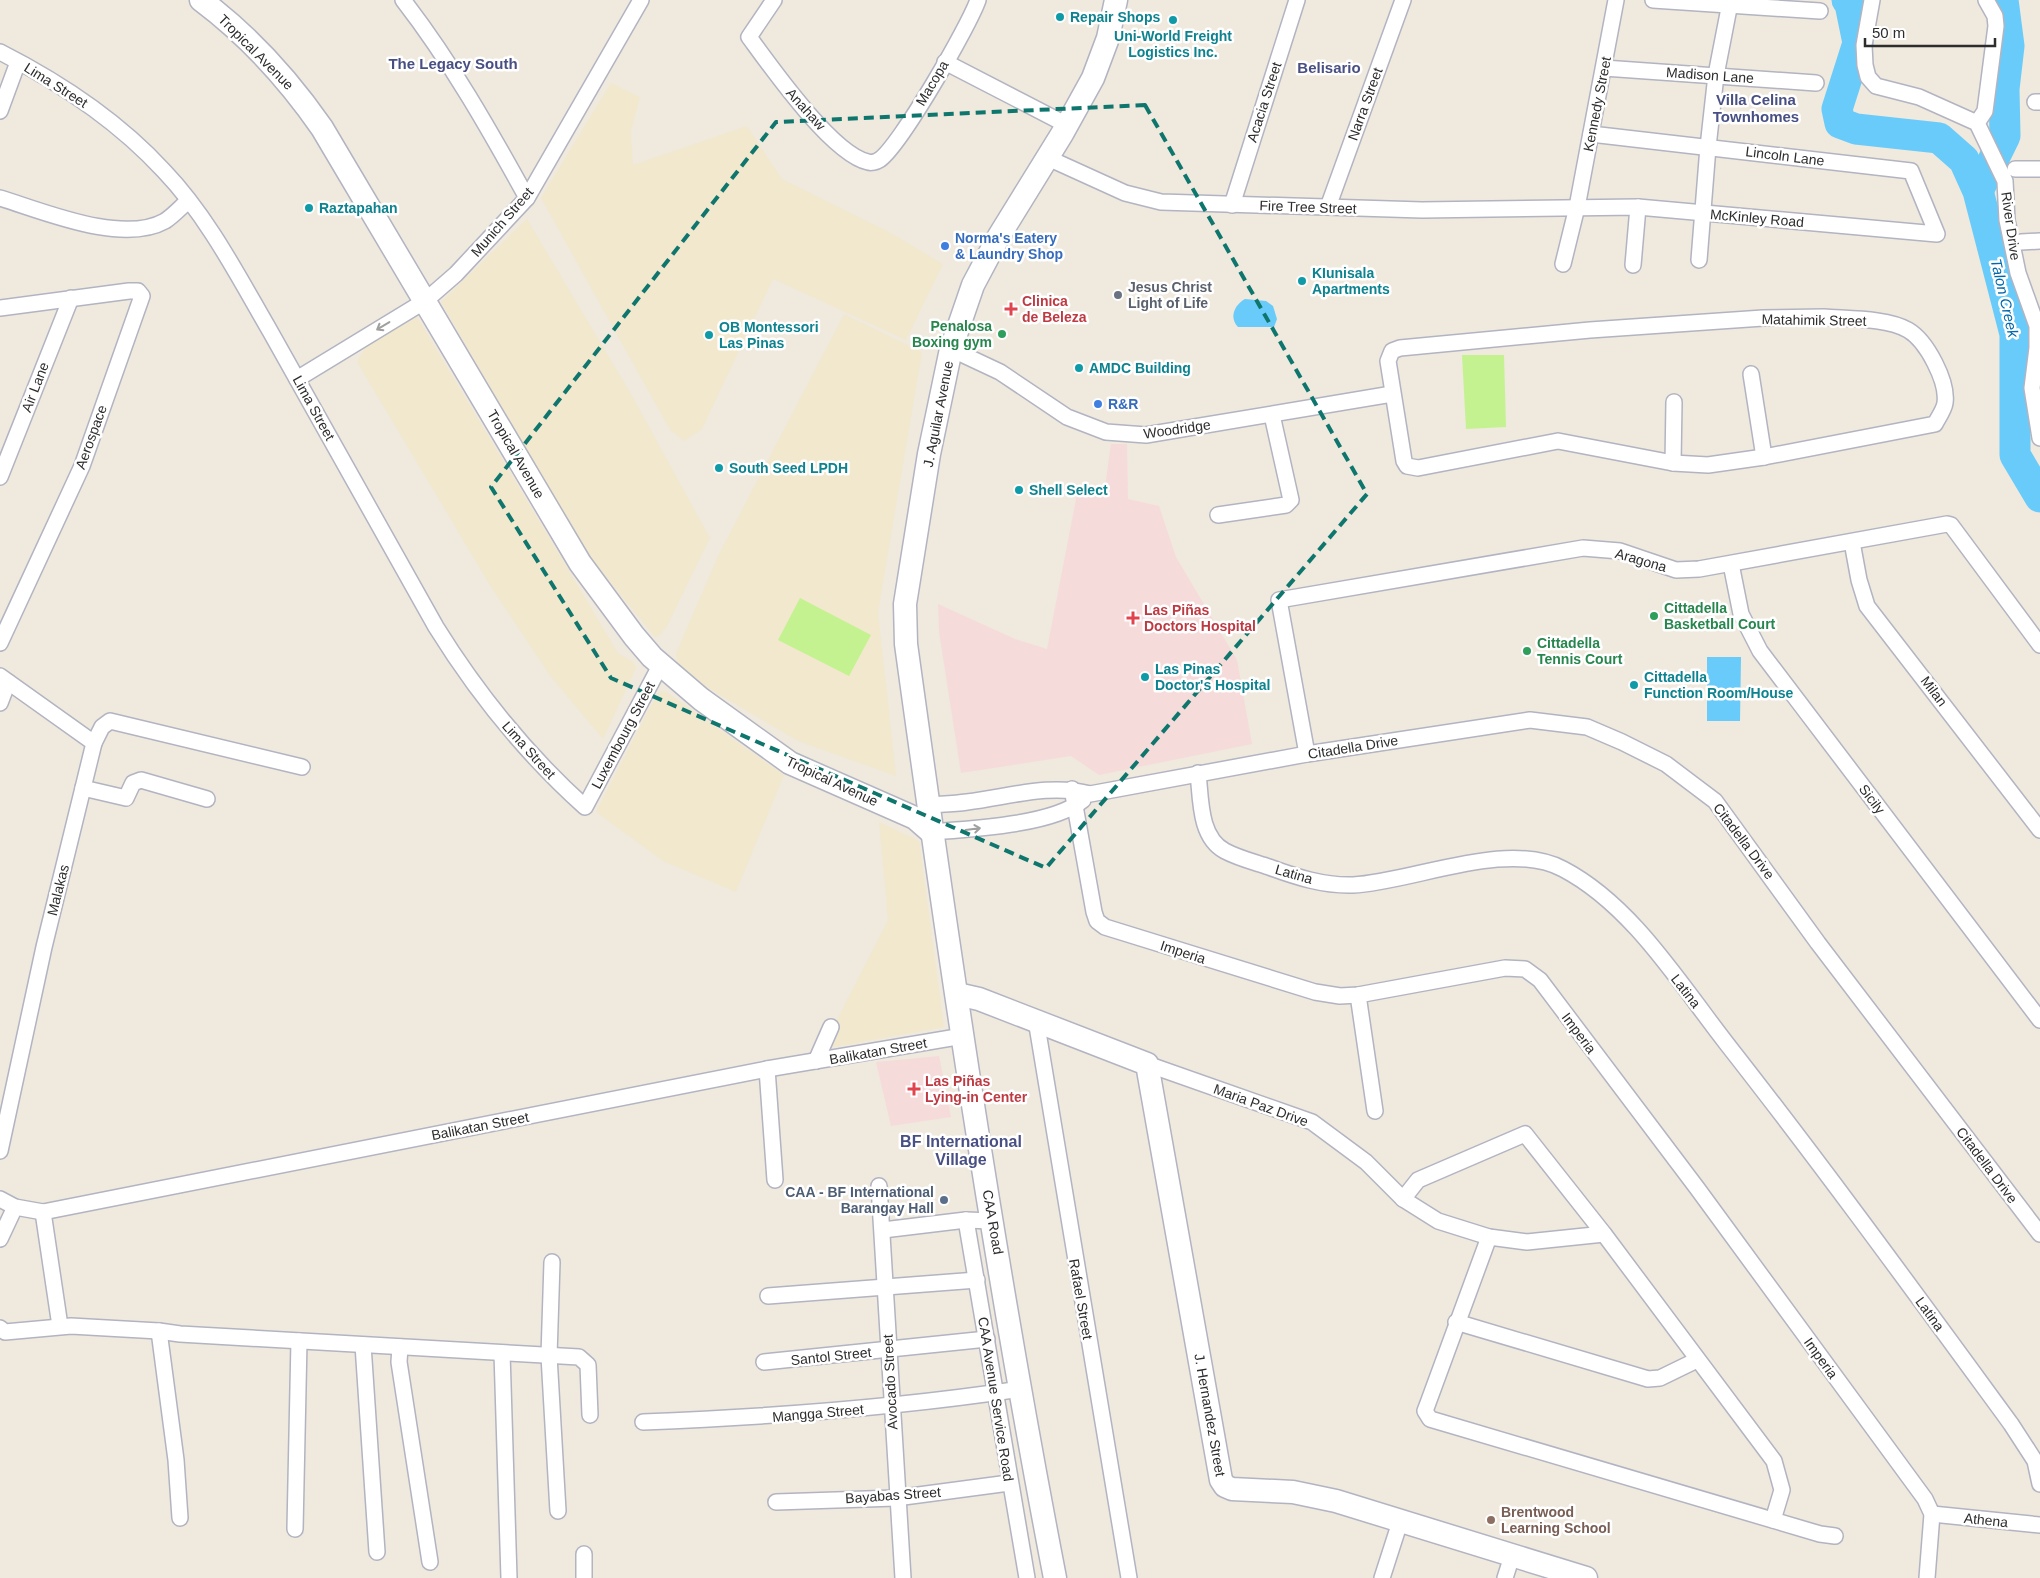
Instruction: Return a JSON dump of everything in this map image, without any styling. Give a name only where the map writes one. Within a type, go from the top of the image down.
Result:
[{"type":"street","name":"Tropical Avenue","points":[[201,0],[242,33],[280,72],[322,128],[580,563],[634,636],[660,664],[729,721],[790,763],[925,818]]},
{"type":"street","points":[[403,0],[433,38],[484,119],[527,198]]},
{"type":"street","name":"Anahaw","points":[[774,0],[749,37],[796,100],[822,128],[856,157],[869,162],[878,161]]},
{"type":"street","name":"Macopa","points":[[878,161],[895,143],[945,62],[978,0]]},
{"type":"street","name":"J. Aguilar Avenue","points":[[925,818],[906,644],[905,604],[929,454],[951,348],[973,285],[999,236],[1068,125],[1093,78],[1108,38],[1116,0]]},
{"type":"street","name":"Acacia Street","points":[[1232,205],[1297,0]]},
{"type":"street","name":"Narra Street","points":[[1328,207],[1403,0]]},
{"type":"street","name":"Kennedy Street","points":[[1563,264],[1577,207],[1616,0]]},
{"type":"street","points":[[1653,0],[1820,11]]},
{"type":"street","points":[[1872,0],[1864,45],[1868,77],[1876,86],[1919,97],[1979,128],[1985,111],[1996,26],[1995,16],[1986,0]]},
{"type":"street","name":"Munich Street","points":[[297,379],[425,301],[456,274],[527,198],[640,1]]},
{"type":"street","points":[[1699,260],[1716,75],[1730,4]]},
{"type":"street","name":"Lima Street","points":[[0,52],[78,96],[106,118],[159,165],[188,201],[213,234],[460,666],[502,721],[564,788],[584,806]]},
{"type":"street","points":[[0,111],[18,62]]},
{"type":"street","points":[[945,62],[1068,125]]},
{"type":"street","name":"Madison Lane","points":[[1604,68],[1816,83]]},
{"type":"street","name":"River Drive","points":[[1979,128],[2005,181],[2007,220],[2018,273],[2037,326],[2032,388],[2040,438]]},
{"type":"street","name":"Lincoln Lane","points":[[1591,134],[1911,171],[1937,234]]},
{"type":"street","name":"Fire Tree Street","points":[[1048,158],[1125,193],[1161,202],[1422,210],[1577,207]]},
{"type":"street","points":[[2015,170],[2040,169]]},
{"type":"street","points":[[0,198],[83,222],[129,229],[149,227],[165,221],[188,201]]},
{"type":"street","name":"McKinley Road","points":[[1577,207],[1638,207],[1937,234]]},
{"type":"street","points":[[1633,265],[1638,207]]},
{"type":"street","points":[[2021,242],[2040,241]]},
{"type":"street","name":"Aerospace","points":[[0,643],[82,466],[142,296],[138,291],[129,291],[70,298]]},
{"type":"street","points":[[0,308],[70,298]]},
{"type":"street","name":"Air Lane","points":[[0,477],[70,298]]},
{"type":"street","name":"Matahimik Street","points":[[1824,317],[1894,325],[1909,330],[1928,352],[1941,373],[1945,404],[1935,424],[1764,457],[1708,465],[1673,463],[1558,441],[1412,468],[1407,466],[1404,461],[1388,361],[1392,351],[1400,348],[1488,338],[1763,318],[1824,317]]},
{"type":"street","name":"Woodridge","points":[[951,348],[1000,372],[1067,417],[1106,432],[1146,435],[1392,394]]},
{"type":"street","points":[[1751,374],[1764,457]]},
{"type":"street","points":[[1673,463],[1674,402]]},
{"type":"street","points":[[1218,515],[1286,505],[1291,500],[1272,415]]},
{"type":"street","name":"Aragona","points":[[1307,754],[1279,600],[1583,548],[1620,551],[1676,570],[1731,564],[1942,524],[1951,524],[2040,645]]},
{"type":"street","name":"Milan","points":[[1852,542],[1859,580],[1867,606],[2040,830]]},
{"type":"street","name":"Sicily","points":[[1731,564],[1741,614],[1760,651],[2040,1020]]},
{"type":"street","name":"Luxembourg Street","points":[[584,806],[660,664]]},
{"type":"street","points":[[0,703],[4,679],[94,743],[102,727],[110,721],[302,767]]},
{"type":"street","name":"Citadella Drive","points":[[925,818],[966,802],[1047,788],[1072,789],[1090,794],[1307,754],[1530,720],[1587,726],[1666,764],[1715,801],[1818,943],[2040,1234]]},
{"type":"street","name":"Malakas","points":[[0,1151],[44,947],[94,743]]},
{"type":"street","name":"Latina","points":[[1198,773],[1205,829],[1213,843],[1224,851],[1294,876],[1326,883],[1358,885],[1486,861],[1508,859],[1551,862],[1587,881],[1629,919],[1822,1165],[2011,1424],[2035,1461],[2040,1484]]},
{"type":"street","points":[[83,788],[126,798],[133,783],[141,780],[207,799]]},
{"type":"street","name":"Imperia","points":[[1072,789],[1094,912],[1097,922],[1105,927],[1314,992],[1340,996],[1358,995],[1505,968],[1525,969],[1540,980],[1697,1188],[1925,1499],[1932,1514]]},
{"type":"street","name":"Citadella Drive","points":[[925,818],[972,829],[1048,817],[1076,806],[1090,794]]},
{"type":"street","points":[[1011,795],[1014,822]]},
{"type":"street","name":"CAA Road","points":[[925,818],[957,994],[992,1221],[1056,1578]]},
{"type":"street","name":"Maria Paz Drive","points":[[957,994],[979,999],[1147,1064],[1312,1122],[1366,1162],[1403,1199],[1438,1221],[1490,1237],[1527,1242],[1604,1234]]},
{"type":"street","points":[[1358,995],[1375,1111]]},
{"type":"street","name":"Rafael Street","points":[[1036,1020],[1129,1578]]},
{"type":"street","points":[[816,1061],[831,1027]]},
{"type":"street","name":"Balikatan Street","points":[[0,1200],[15,1207],[43,1212],[767,1069],[963,1036]]},
{"type":"street","name":"J. Hernandez Street","points":[[1147,1064],[1221,1480],[1225,1486],[1232,1489],[1293,1492],[1336,1502],[1586,1578]]},
{"type":"street","points":[[767,1069],[775,1180]]},
{"type":"street","points":[[1403,1199],[1418,1180],[1525,1134],[1604,1234],[1774,1461],[1782,1490],[1773,1520]]},
{"type":"street","name":"Avocado Street","points":[[879,1186],[883,1230],[896,1498],[903,1578]]},
{"type":"street","points":[[0,1239],[15,1207]]},
{"type":"street","points":[[43,1212],[60,1326]]},
{"type":"street","points":[[883,1230],[966,1220],[992,1221]]},
{"type":"street","name":"CAA Avenue Service Road","points":[[966,1220],[1026,1578]]},
{"type":"street","points":[[1490,1237],[1456,1322],[1425,1412],[1430,1419],[1773,1520],[1835,1536]]},
{"type":"street","points":[[552,1262],[549,1356],[558,1511]]},
{"type":"street","points":[[768,1296],[977,1280]]},
{"type":"street","points":[[1456,1322],[1648,1379],[1660,1378],[1698,1360]]},
{"type":"street","points":[[2,1333],[60,1326],[579,1358],[588,1365],[590,1415]]},
{"type":"street","points":[[159,1331],[176,1460],[180,1518]]},
{"type":"street","name":"Santol Street","points":[[764,1362],[987,1339]]},
{"type":"street","points":[[295,1529],[299,1341]]},
{"type":"street","points":[[363,1345],[377,1552]]},
{"type":"street","points":[[400,1347],[399,1362],[430,1562]]},
{"type":"street","points":[[502,1353],[509,1578]]},
{"type":"street","name":"Mangga Street","points":[[643,1422],[767,1418],[892,1407],[1021,1389]]},
{"type":"street","name":"Bayabas Street","points":[[776,1502],[896,1498],[1009,1484]]},
{"type":"street","points":[[1927,1578],[1932,1514]]},
{"type":"street","name":"Athena","points":[[1932,1514],[2040,1525]]},
{"type":"street","points":[[1382,1578],[1400,1522]]},
{"type":"street","points":[[584,1554],[584,1578]]},
{"type":"street","points":[[1505,1578],[1512,1556]]},
{"type":"highlighted area","points":[[1145,105],[1367,494],[1046,868],[611,678],[491,487],[776,122]]},
{"type":"shaded area","points":[[611,83],[640,97],[631,131],[633,165],[747,126],[782,179],[891,233],[943,264],[906,340],[773,279],[702,429],[684,441],[670,430],[541,198]]},
{"type":"shaded area","points":[[527,219],[631,394],[710,538],[667,626],[659,636],[655,637],[585,551],[441,302]]},
{"type":"shaded area","points":[[844,314],[922,352],[878,612],[896,776],[798,741],[688,676],[677,662],[676,653],[719,554]]},
{"type":"shaded area","points":[[417,317],[618,653],[633,662],[636,668],[603,739],[551,677],[491,587],[357,362],[366,346]]},
{"type":"shaded area","name":"Las Piñas Doctors Hospital","points":[[1111,444],[1127,444],[1128,499],[1159,506],[1176,557],[1237,660],[1252,744],[1099,775],[1071,756],[961,773],[939,632],[938,604],[1015,639],[1047,649],[1078,489],[1104,494]]},
{"type":"shaded area","points":[[665,691],[784,775],[736,892],[663,861],[596,812],[649,709],[659,692]]},
{"type":"shaded area","points":[[879,822],[919,841],[944,1027],[822,1049],[888,920]]},
{"type":"shaded area","name":"Las Piñas Lying-in Center","points":[[939,1056],[951,1117],[891,1126],[876,1062]]},
{"type":"green space","points":[[1462,355],[1504,355],[1506,427],[1466,429]]},
{"type":"green space","points":[[800,598],[871,635],[849,676],[778,640]]},
{"type":"water","points":[[1245,299],[1266,301],[1273,306],[1277,319],[1274,327],[1238,327],[1234,320],[1234,312]]},
{"type":"water","points":[[1707,657],[1741,657],[1740,721],[1707,721]]},
{"type":"waterway","name":"Talon Creek","points":[[1847,0],[1850,4],[1858,43],[1837,109],[1840,123],[1856,129],[1939,138],[1964,160],[1978,191],[2015,334],[2015,455],[2040,497]]},
{"type":"waterway","points":[[1980,187],[2005,136],[2004,89],[2009,46],[2003,0]]},
{"type":"place","name":"Repair Shops","points":[[1060,17]]},
{"type":"place","name":"Uni-World Freight Logistics Inc.","points":[[1173,20]]},
{"type":"place","name":"Raztapahan","points":[[309,208]]},
{"type":"place","name":"Norma's Eatery & Laundry Shop","points":[[945,246]]},
{"type":"place","name":"KIunisala Apartments","points":[[1302,281]]},
{"type":"place","name":"Jesus Christ Light of Life","points":[[1118,295]]},
{"type":"place","name":"Clinica de Beleza","points":[[1011,309]]},
{"type":"place","name":"Penalosa Boxing gym","points":[[1002,334]]},
{"type":"place","name":"OB Montessori Las Pinas","points":[[709,335]]},
{"type":"place","name":"AMDC Building","points":[[1079,368]]},
{"type":"place","name":"R&R","points":[[1098,404]]},
{"type":"place","name":"South Seed LPDH","points":[[719,468]]},
{"type":"place","name":"Shell Select","points":[[1019,490]]},
{"type":"place","name":"Cittadella Basketball Court","points":[[1654,616]]},
{"type":"place","name":"Las Piñas Doctors Hospital","points":[[1133,618]]},
{"type":"place","name":"Cittadella Tennis Court","points":[[1527,651]]},
{"type":"place","name":"Las Pinas Doctor's Hospital","points":[[1145,677]]},
{"type":"place","name":"Cittadella Function Room/House","points":[[1634,685]]},
{"type":"place","name":"Las Piñas Lying-in Center","points":[[914,1089]]},
{"type":"place","name":"CAA - BF International Barangay Hall","points":[[944,1200]]},
{"type":"place","name":"Brentwood Learning School","points":[[1491,1520]]},
{"type":"district","name":"The Legacy South","points":[[453,63]]},
{"type":"district","name":"Belisario","points":[[1329,67]]},
{"type":"district","name":"Villa Celina Townhomes","points":[[1756,108]]},
{"type":"district","name":"BF International Village","points":[[961,1150]]}]
